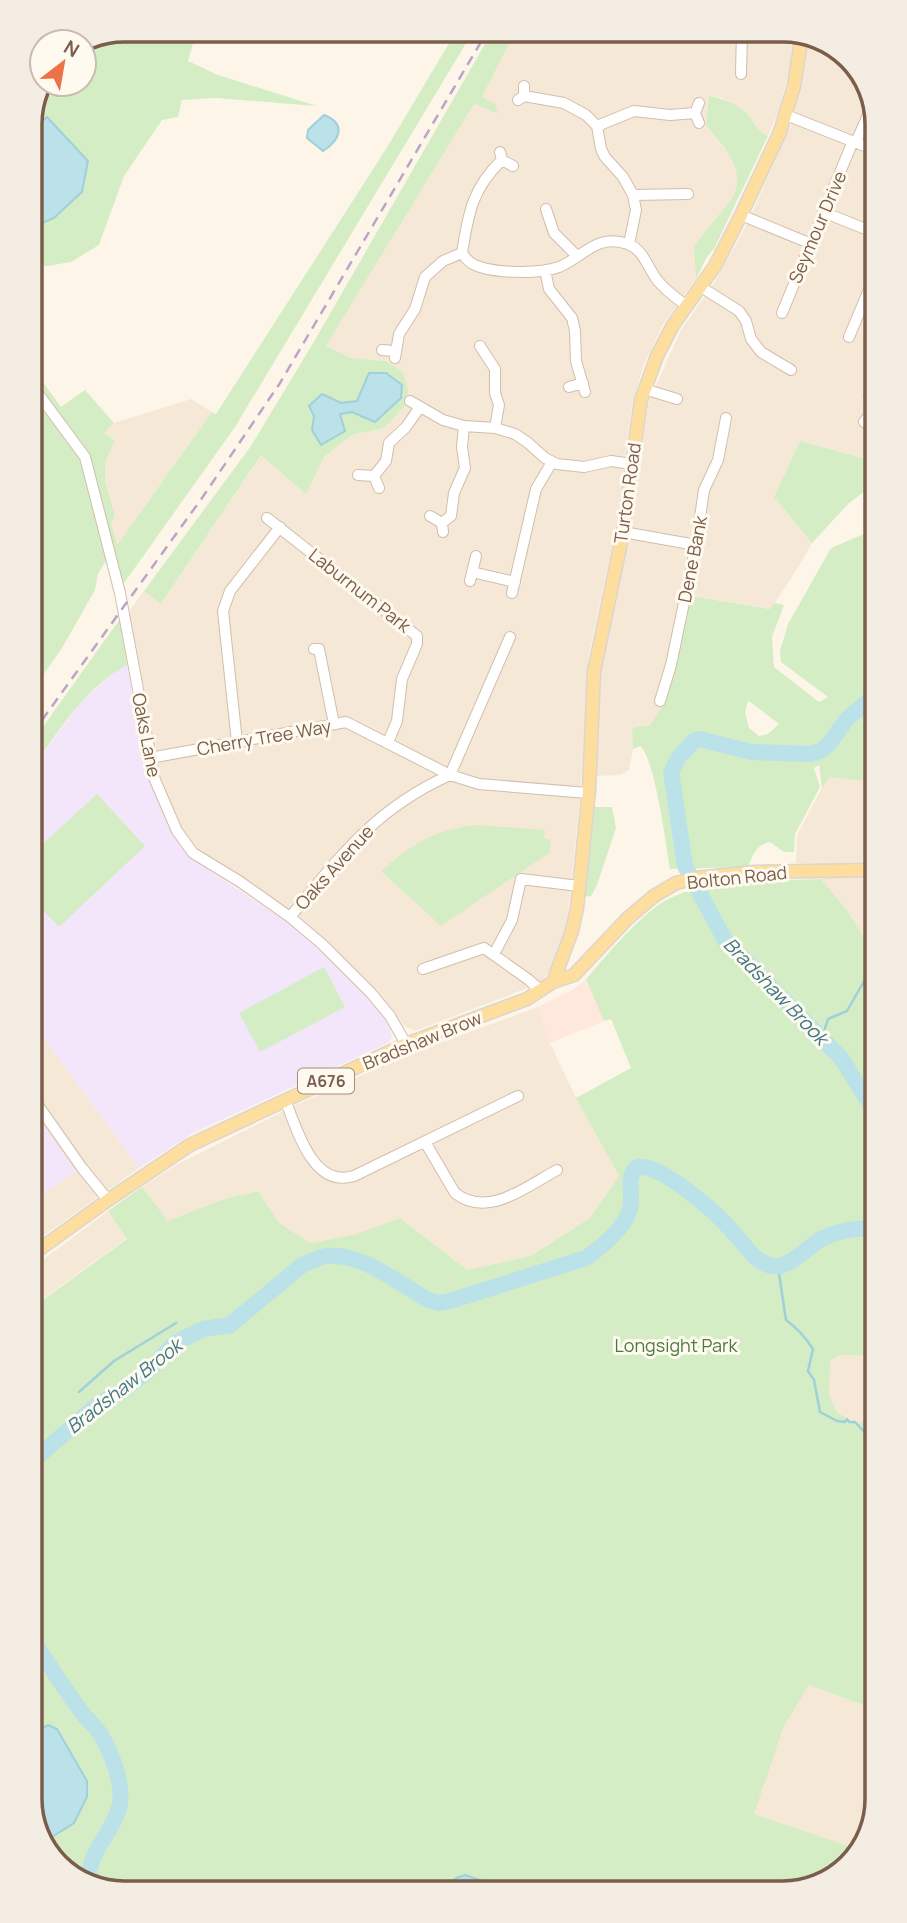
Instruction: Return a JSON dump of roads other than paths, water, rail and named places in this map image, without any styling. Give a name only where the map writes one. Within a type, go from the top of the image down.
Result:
[{"type":"main road","name":"Turton Road","points":[[553,982],[572,931],[579,886],[588,793],[594,672],[623,532],[639,408],[644,389],[657,356],[701,287],[741,215],[786,115],[801,44]]},
{"type":"main road","name":"Bolton Road","points":[[553,982],[574,975],[634,912],[676,883],[711,876],[865,870]]},
{"type":"main road","name":"Bradshaw Brow","points":[[108,1200],[190,1145],[406,1044],[541,991],[553,982]]},
{"type":"main road","name":"A676","points":[[42,1248],[108,1200]]},
{"type":"street","points":[[739,66],[742,42]]},
{"type":"street","points":[[522,94],[576,108],[597,126],[601,149],[633,195],[636,210],[629,244]]},
{"type":"street","points":[[597,126],[634,111],[697,118],[699,103]]},
{"type":"street","points":[[786,115],[865,146]]},
{"type":"street","name":"Seymour Drive","points":[[782,313],[809,243],[865,121]]},
{"type":"street","points":[[513,166],[501,156],[472,201],[462,253],[469,262],[481,267],[516,272],[545,270],[556,268],[592,245],[611,241],[629,244],[645,259],[656,279],[667,291],[687,306]]},
{"type":"street","points":[[633,195],[689,197],[696,185]]},
{"type":"street","points":[[546,209],[546,224],[577,256]]},
{"type":"street","points":[[823,212],[865,229]]},
{"type":"street","points":[[741,215],[809,243]]},
{"type":"street","points":[[382,349],[395,355],[399,334],[415,309],[425,277],[443,261],[462,253]]},
{"type":"street","points":[[545,270],[549,289],[572,318],[575,331],[574,351],[584,388],[569,387]]},
{"type":"street","points":[[701,287],[743,316],[754,344],[761,352],[778,365],[792,369]]},
{"type":"street","points":[[849,337],[865,299]]},
{"type":"street","points":[[480,346],[491,354],[495,369],[495,393],[499,404],[495,428]]},
{"type":"street","points":[[644,389],[677,399]]},
{"type":"street","name":"Oaks Lane","points":[[42,399],[85,457],[120,593],[150,758],[159,792],[188,850],[290,916],[371,993],[390,1016],[406,1044]]},
{"type":"street","points":[[410,401],[443,420],[464,426],[495,428],[521,438],[552,462],[584,467],[611,461],[632,464]]},
{"type":"street","points":[[374,476],[386,461],[389,443],[406,427],[420,407]]},
{"type":"street","name":"Dene Bank","points":[[660,701],[671,665],[696,545],[704,490],[718,460],[726,418]]},
{"type":"street","points":[[430,516],[443,528],[451,516],[454,493],[465,468],[462,447],[464,426]]},
{"type":"street","points":[[512,593],[537,489],[552,462]]},
{"type":"street","points":[[358,475],[374,476]]},
{"type":"street","points":[[374,476],[379,488]]},
{"type":"street","name":"Laburnum Park","points":[[267,518],[417,636],[402,679],[397,720],[388,742]]},
{"type":"street","points":[[237,742],[223,611],[230,591],[280,527]]},
{"type":"street","points":[[623,532],[696,545]]},
{"type":"street","points":[[476,556],[471,577],[514,582]]},
{"type":"street","points":[[510,637],[450,775],[480,784],[588,793]]},
{"type":"street","points":[[314,649],[319,649],[334,724]]},
{"type":"street","name":"Cherry Tree Way","points":[[150,758],[352,723],[450,775]]},
{"type":"street","name":"Oaks Avenue","points":[[290,916],[366,828],[408,797],[450,775]]},
{"type":"street","points":[[494,954],[512,920],[521,879],[579,886]]},
{"type":"street","points":[[423,969],[479,948],[494,954],[541,991]]},
{"type":"street","points":[[285,1100],[311,1158],[321,1170],[342,1178],[354,1176],[518,1096]]},
{"type":"street","points":[[42,1111],[108,1200]]},
{"type":"street","points":[[425,1142],[455,1193],[462,1199],[477,1204],[492,1203],[557,1170]]},
{"type":"water","points":[[324,115],[336,123],[338,132],[334,142],[323,151],[307,138],[308,130]]},
{"type":"water","points":[[47,117],[88,161],[82,192],[54,218],[42,223],[42,121]]},
{"type":"water","points":[[369,373],[386,373],[402,385],[401,398],[375,422],[352,412],[340,414],[345,431],[321,445],[312,430],[314,416],[309,406],[322,394],[341,403],[357,401]]},
{"type":"water","points":[[48,1725],[57,1729],[87,1781],[87,1797],[74,1823],[52,1837],[46,1825],[42,1799],[42,1728]]},
{"type":"water","points":[[465,1875],[483,1881],[453,1881]]},
{"type":"waterway","name":"Bradshaw Brook","points":[[865,704],[846,720],[821,751],[809,754],[751,752],[699,739],[679,757],[671,772],[685,866],[725,940],[841,1058],[865,1096]]},
{"type":"waterway","points":[[822,1038],[828,1019],[847,1011],[865,980]]},
{"type":"waterway","name":"Bradshaw Brook","points":[[42,1453],[99,1403],[116,1395],[147,1372],[175,1343],[203,1329],[230,1325],[301,1266],[317,1259],[327,1256],[354,1259],[380,1270],[428,1300],[439,1303],[586,1258],[612,1237],[627,1216],[631,1203],[631,1176],[637,1167],[660,1173],[688,1191],[725,1224],[753,1255],[768,1265],[790,1262],[823,1238],[836,1233],[865,1229]]},
{"type":"waterway","points":[[778,1267],[786,1320],[801,1333],[813,1349],[808,1371],[814,1380],[820,1412],[837,1421],[845,1422],[847,1419],[849,1422],[855,1422],[865,1433]]},
{"type":"waterway","points":[[79,1392],[114,1361],[176,1323]]},
{"type":"waterway","name":"Bradshaw Brook","points":[[42,1654],[80,1710],[101,1735],[119,1781],[119,1808],[89,1873]]},
{"type":"railway","points":[[42,720],[202,498],[280,383],[481,42]]},
{"type":"park label","name":"Longsight Park","points":[[676,1345]]}]
